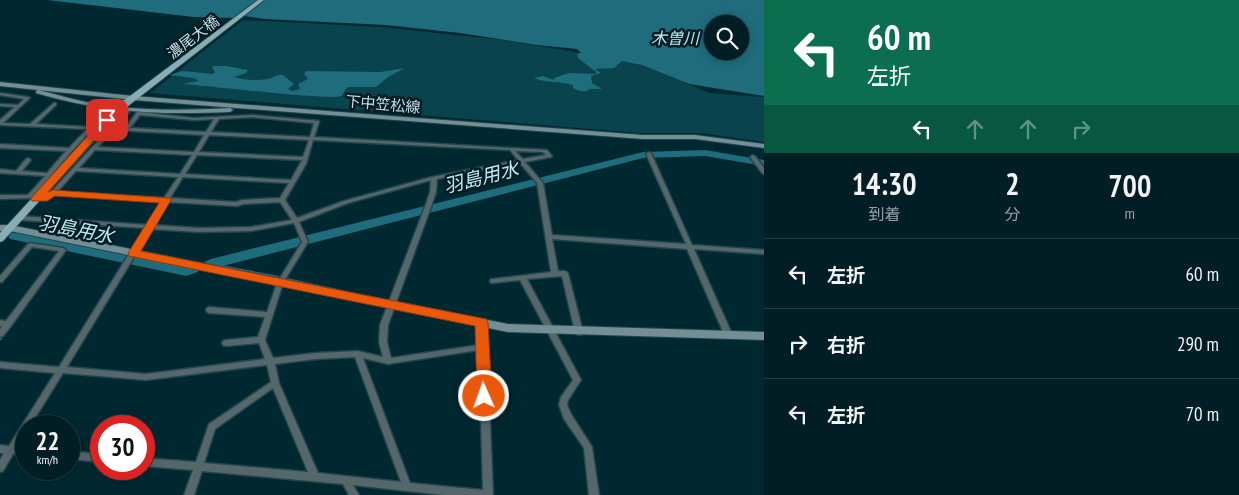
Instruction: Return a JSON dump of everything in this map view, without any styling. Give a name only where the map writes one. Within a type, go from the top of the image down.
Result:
[{"type":"main road","name":"濃尾大橋","points":[[0,239],[20,218],[33,198],[114,109],[127,107],[136,95],[261,0]]},
{"type":"main road","name":"下中笠松線","points":[[0,84],[272,108],[643,137],[695,137],[764,146]]},
{"type":"main road","points":[[8,85],[73,103],[114,109]]},
{"type":"main road","points":[[127,107],[185,112],[272,108]]},
{"type":"main road","points":[[0,228],[10,228]]},
{"type":"main road","points":[[131,257],[280,282],[508,328],[579,332],[728,334],[764,337]]},
{"type":"street","points":[[0,94],[28,98],[0,124]]},
{"type":"street","points":[[32,126],[54,104]]},
{"type":"street","points":[[0,105],[19,106]]},
{"type":"street","points":[[0,197],[47,198],[94,148],[127,107]]},
{"type":"street","points":[[33,198],[49,175],[90,128],[114,109]]},
{"type":"street","points":[[126,129],[139,113],[194,119],[252,116],[317,122],[305,159],[282,200]]},
{"type":"street","points":[[33,415],[217,118]]},
{"type":"street","points":[[0,124],[90,128]]},
{"type":"street","points":[[20,218],[229,230],[251,229],[296,221],[346,202],[434,178],[549,156],[544,151],[109,128]]},
{"type":"street","points":[[0,146],[70,150]]},
{"type":"street","points":[[94,148],[305,159]]},
{"type":"street","points":[[511,149],[538,180],[551,237],[555,274]]},
{"type":"street","points":[[651,156],[728,334]]},
{"type":"street","points":[[753,157],[764,172]]},
{"type":"street","points":[[18,172],[28,160]]},
{"type":"street","points":[[74,170],[293,182]]},
{"type":"street","points":[[0,171],[49,175]]},
{"type":"street","points":[[388,361],[383,342],[384,325],[430,204],[434,178]]},
{"type":"street","points":[[53,193],[237,204],[242,202],[282,200]]},
{"type":"street","points":[[282,200],[296,221],[304,239],[280,282],[262,340],[270,361],[275,383],[314,477]]},
{"type":"street","points":[[10,228],[131,257]]},
{"type":"street","points":[[0,280],[39,234]]},
{"type":"street","points":[[551,237],[764,252]]},
{"type":"street","points":[[0,334],[4,323],[63,250],[31,243]]},
{"type":"street","points":[[493,280],[564,273],[579,332]]},
{"type":"street","points":[[522,277],[577,380],[564,398],[562,405],[567,416],[588,447],[594,495]]},
{"type":"street","points":[[209,310],[270,315]]},
{"type":"street","points":[[482,323],[488,495]]},
{"type":"street","points":[[226,344],[262,340]]},
{"type":"street","points":[[0,365],[146,378],[270,361],[358,354],[388,361],[482,347]]},
{"type":"street","points":[[358,354],[407,488]]},
{"type":"street","points":[[189,495],[212,427],[275,383]]},
{"type":"street","points":[[0,468],[15,445]]},
{"type":"street","points":[[0,449],[15,450]]},
{"type":"street","points":[[155,463],[484,495]]},
{"type":"street","points":[[346,481],[354,495]]},
{"type":"shaded area","points":[[243,20],[380,27],[503,40],[635,62],[709,93],[764,97],[764,142],[700,133],[639,133],[150,93]]},
{"type":"water","name":"木曽川","points":[[47,0],[764,0],[764,96],[689,84],[642,65],[622,61],[614,68],[595,69],[601,73],[591,76],[592,83],[602,89],[578,91],[573,88],[573,85],[534,78],[543,76],[554,80],[554,78],[569,73],[596,74],[578,58],[577,54],[581,53],[577,49],[386,25],[265,19],[237,15],[236,18],[194,17]]},
{"type":"water","points":[[212,66],[227,66],[248,70],[246,73],[234,77],[246,79],[263,80],[283,75],[294,84],[288,89],[292,91],[300,89],[298,84],[308,79],[304,74],[306,71],[380,72],[405,68],[388,77],[376,87],[348,87],[341,96],[332,97],[182,84],[199,81],[194,78],[169,75],[183,71],[213,74],[215,72]]},
{"type":"waterway","name":"羽島用水","points":[[211,264],[643,155],[705,153],[764,163]]},
{"type":"waterway","name":"羽島用水","points":[[15,236],[186,271],[190,270]]},
{"type":"waterway","name":"羽島用水","points":[[67,249],[182,273],[197,271]]},
{"type":"waterway","points":[[220,266],[278,277]]},
{"type":"waterway","points":[[286,279],[336,290]]},
{"type":"waterway","points":[[0,339],[4,334]]},
{"type":"route","points":[[107,120],[36,199],[47,198],[53,193],[166,200],[134,253],[482,323],[484,396]]}]
